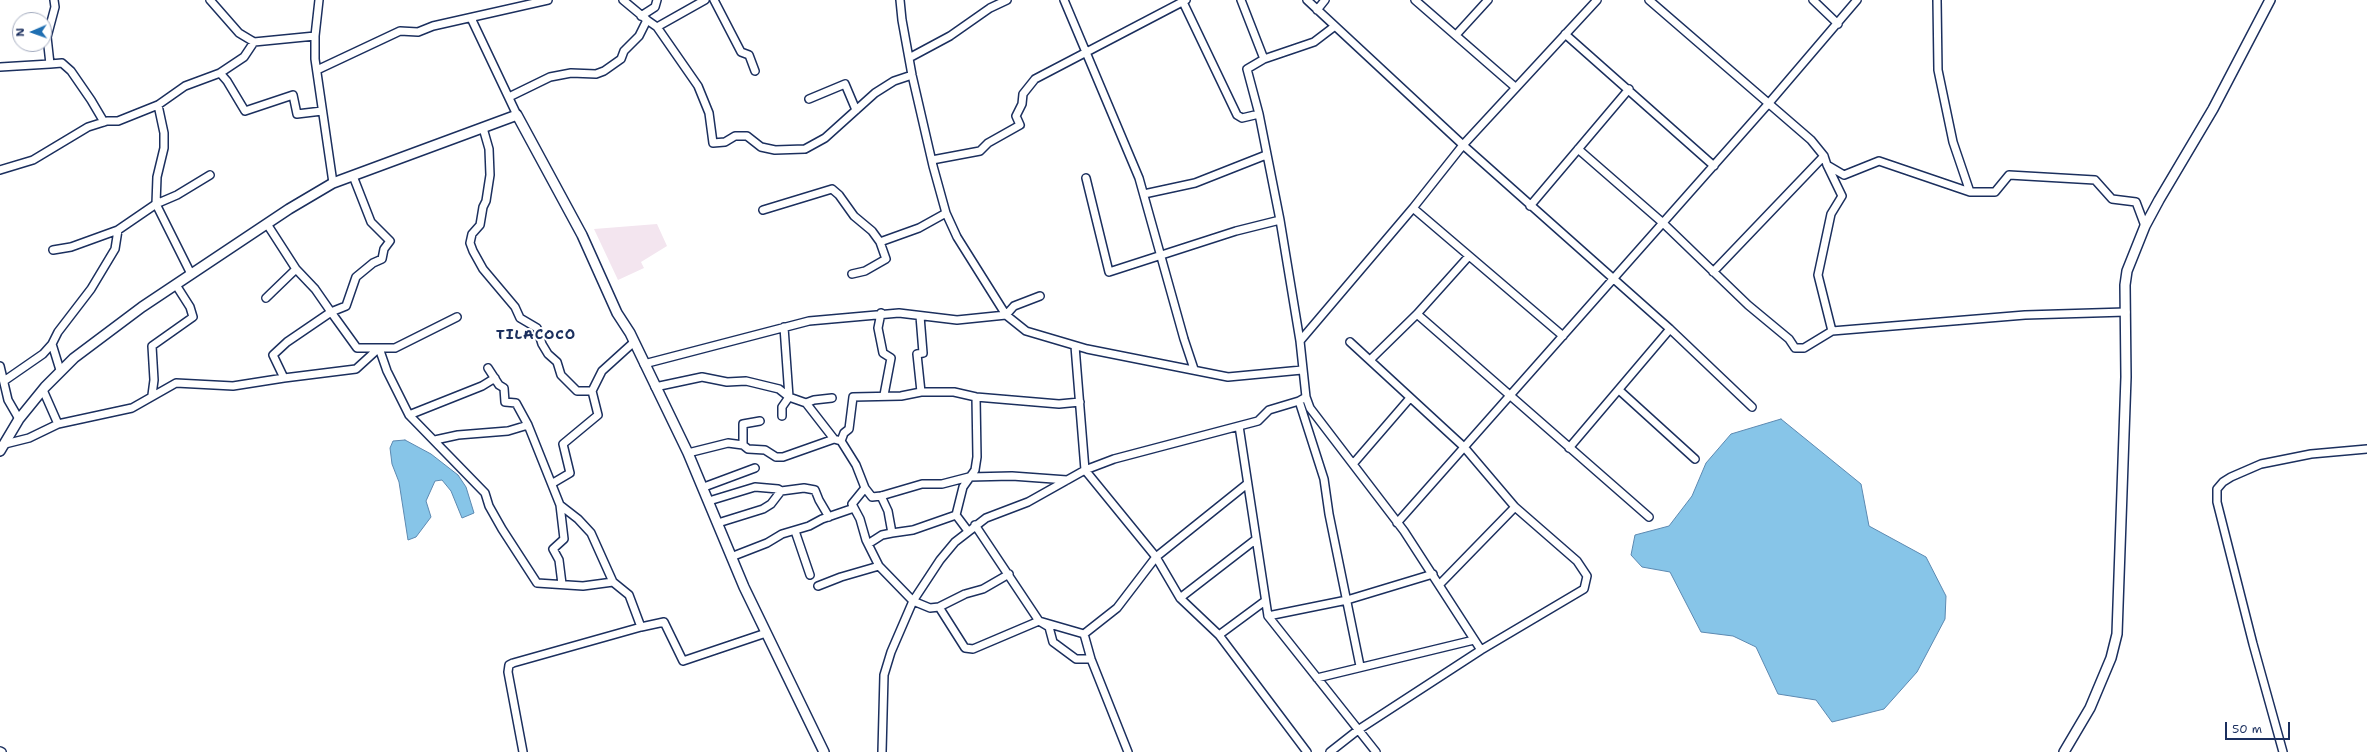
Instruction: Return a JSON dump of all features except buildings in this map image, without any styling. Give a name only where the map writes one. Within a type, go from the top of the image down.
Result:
[{"type":"street","points":[[50,64],[47,38],[55,7],[54,0]]},
{"type":"street","points":[[210,0],[239,33],[254,42],[315,36]]},
{"type":"street","points":[[319,0],[315,36],[317,70],[333,183]]},
{"type":"street","points":[[317,70],[400,32],[418,32],[548,0]]},
{"type":"street","points":[[623,0],[657,27],[698,86],[709,113],[713,143],[724,142],[736,136],[748,136],[761,146],[774,150],[805,149],[825,138],[875,93],[894,81],[912,75]]},
{"type":"street","points":[[509,97],[550,77],[571,73],[596,74],[604,71],[610,65],[621,59],[624,51],[639,36],[644,18],[655,7],[657,0]]},
{"type":"street","points":[[657,27],[705,0]]},
{"type":"street","points":[[714,0],[741,52],[748,55],[755,71]]},
{"type":"street","points":[[900,0],[912,75],[946,213],[957,237],[1006,315],[1026,331],[1075,346],[1158,365],[1228,377],[1302,370]]},
{"type":"street","points":[[909,58],[950,36],[990,8],[1007,0]]},
{"type":"street","points":[[1064,0],[1137,171],[1194,370]]},
{"type":"street","points":[[1241,0],[1264,58]]},
{"type":"street","points":[[1307,0],[1530,206],[1612,280],[1670,329],[1752,407]]},
{"type":"street","points":[[1317,10],[1325,0]]},
{"type":"street","points":[[1415,0],[1515,87]]},
{"type":"street","points":[[1456,35],[1488,0]]},
{"type":"street","points":[[1300,341],[1413,208],[1463,145],[1597,0]]},
{"type":"street","points":[[1648,0],[1811,140],[1824,156],[1842,196],[1831,214],[1818,275],[1832,331]]},
{"type":"street","points":[[1813,0],[1838,24]]},
{"type":"street","points":[[1397,523],[1714,166],[1838,24],[1857,0]]},
{"type":"street","points":[[1937,0],[1938,70],[1953,142],[1970,192]]},
{"type":"street","points":[[2064,752],[2090,708],[2111,658],[2117,634],[2126,312],[2125,285],[2127,271],[2145,226],[2213,109],[2270,0]]},
{"type":"street","points":[[932,160],[974,153],[1020,126],[1016,116],[1028,85],[1035,78],[1185,1],[1237,115],[1245,118],[1259,114]]},
{"type":"street","points":[[471,18],[517,115],[582,235],[616,313],[634,342],[688,453],[704,487],[731,557],[824,752]]},
{"type":"street","points":[[1335,26],[1314,42],[1264,58],[1247,69],[1259,114],[1280,220],[1300,341],[1303,399],[1324,479],[1329,514],[1360,666]]},
{"type":"street","points":[[1565,34],[1629,89],[1714,166]]},
{"type":"street","points":[[0,170],[33,160],[88,127],[104,122],[118,121],[158,106],[186,86],[220,72],[244,57],[254,42]]},
{"type":"street","points":[[0,66],[62,63],[71,71],[92,100],[104,122]]},
{"type":"street","points":[[220,72],[228,81],[245,111],[292,95],[297,114],[322,111]]},
{"type":"street","points":[[809,98],[845,84],[856,110]]},
{"type":"street","points":[[1530,206],[1629,89]]},
{"type":"street","points":[[158,106],[164,133],[164,148],[157,177],[156,204],[191,274]]},
{"type":"street","points":[[3,448],[19,419],[60,370],[108,331],[267,224],[333,183],[517,115]]},
{"type":"street","points":[[483,128],[489,149],[490,175],[486,201],[483,207],[480,224],[472,234],[470,243],[473,251],[483,268],[515,307],[520,318],[537,328],[542,344],[548,354],[557,362],[562,375],[577,391],[592,391]]},
{"type":"street","points":[[1578,149],[1663,223],[1748,305],[1789,338],[1795,348],[1804,348],[1832,331],[2025,315],[2126,312]]},
{"type":"street","points":[[1144,194],[1188,185],[1266,155]]},
{"type":"street","points":[[1713,272],[1824,156]]},
{"type":"street","points":[[1827,165],[1844,175],[1879,161],[1970,192],[1995,192],[2009,175],[2095,180],[2112,200],[2136,202],[2145,226]]},
{"type":"street","points":[[53,250],[71,247],[118,230],[156,204],[177,195],[210,175]]},
{"type":"street","points":[[284,378],[273,355],[287,342],[331,312],[346,306],[356,277],[373,263],[382,259],[384,249],[390,241],[371,222],[353,176]]},
{"type":"street","points":[[1086,178],[1109,272],[1236,231],[1280,220]]},
{"type":"street","points":[[763,210],[832,188],[854,216],[872,231],[880,242],[886,259],[865,271],[852,274]]},
{"type":"street","points":[[1413,208],[1563,336]]},
{"type":"street","points":[[880,242],[919,228],[946,213]]},
{"type":"street","points":[[267,224],[296,269],[315,289],[357,348],[395,348],[458,317]]},
{"type":"street","points":[[3,386],[43,354],[52,344],[58,332],[90,289],[115,249],[118,230]]},
{"type":"street","points":[[1370,360],[1417,314],[1469,256]]},
{"type":"street","points":[[266,298],[296,269]]},
{"type":"street","points":[[152,395],[154,380],[152,346],[193,317],[190,307],[176,285]]},
{"type":"street","points":[[644,364],[809,322],[899,312],[957,320],[1006,315],[1014,306],[1040,296]]},
{"type":"street","points":[[881,313],[878,328],[883,353],[891,358],[884,395]]},
{"type":"street","points":[[1417,314],[1649,517]]},
{"type":"street","points":[[920,316],[923,353],[917,354],[921,392]]},
{"type":"street","points":[[782,416],[782,407],[789,397],[784,328]]},
{"type":"street","points":[[1569,448],[1670,329]]},
{"type":"street","points":[[553,483],[570,473],[563,444],[598,415],[592,391],[602,371],[634,342]]},
{"type":"street","points":[[1330,752],[1358,730],[1481,650],[1584,589],[1587,576],[1577,561],[1515,507],[1464,447],[1350,342]]},
{"type":"street","points":[[52,344],[60,370]]},
{"type":"street","points":[[1075,346],[1085,470],[1156,557],[1180,598],[1219,635],[1307,752]]},
{"type":"street","points":[[3,448],[29,438],[58,424],[132,408],[147,401],[152,395],[180,382],[233,386],[356,369],[379,348]]},
{"type":"street","points":[[379,348],[387,371],[410,415],[485,493],[489,506],[499,524],[537,584],[583,586],[613,582]]},
{"type":"street","points":[[0,366],[3,386],[8,400],[19,419]]},
{"type":"street","points":[[488,368],[504,388],[505,402],[516,403],[528,425],[553,483],[560,505],[564,539],[553,549],[559,560],[562,584]]},
{"type":"street","points":[[655,387],[702,377],[727,382],[746,381],[779,390],[789,397],[806,403],[856,465],[865,488],[872,496],[881,496],[922,484],[942,484],[969,477],[1012,476],[1067,480]]},
{"type":"street","points":[[410,415],[482,386],[495,378]]},
{"type":"street","points":[[43,390],[58,424]]},
{"type":"street","points":[[1619,390],[1695,459]]},
{"type":"street","points":[[688,453],[728,443],[743,445],[748,449],[765,450],[776,457],[794,454],[837,440],[849,429],[853,397],[884,395],[901,396],[921,392],[954,392],[976,397],[1059,404],[1080,402]]},
{"type":"street","points":[[956,515],[963,487],[975,470],[977,457],[976,397]]},
{"type":"street","points":[[806,403],[814,400],[832,398]]},
{"type":"street","points":[[1353,464],[1410,398]]},
{"type":"street","points":[[882,752],[884,675],[896,638],[913,601],[940,560],[975,525],[998,513],[1028,502],[1085,470],[1114,459],[1258,421],[1270,410],[1303,399]]},
{"type":"street","points":[[1303,399],[1397,523],[1440,584],[1481,650]]},
{"type":"street","points":[[743,445],[743,424],[760,421]]},
{"type":"street","points":[[435,440],[458,435],[508,431],[528,425]]},
{"type":"street","points":[[1239,426],[1255,540],[1268,616],[1376,752]]},
{"type":"street","points":[[2283,752],[2251,636],[2217,502],[2217,489],[2223,482],[2231,477],[2260,464],[2311,454],[2367,449]]},
{"type":"street","points":[[704,487],[755,468]]},
{"type":"street","points":[[1084,634],[1118,608],[1156,557],[1247,484]]},
{"type":"street","points":[[709,501],[754,487],[778,489],[781,491],[804,488],[815,490],[818,500],[829,517]]},
{"type":"street","points":[[865,488],[854,500],[854,508],[860,520],[868,544],[879,566],[913,601],[930,608],[939,607],[965,594],[983,589],[1009,574]]},
{"type":"street","points":[[718,523],[763,509],[771,504],[781,491]]},
{"type":"street","points":[[881,496],[888,511],[892,533]]},
{"type":"street","points":[[560,505],[578,519],[591,533],[613,582],[629,595],[641,627]]},
{"type":"street","points":[[1440,584],[1515,507]]},
{"type":"street","points":[[731,557],[782,534],[810,526],[854,508]]},
{"type":"street","points":[[956,515],[968,531]]},
{"type":"street","points":[[868,544],[882,535],[914,530],[956,515]]},
{"type":"street","points":[[975,525],[1039,621],[1050,627],[1053,642],[1076,659],[1091,659]]},
{"type":"street","points":[[795,531],[810,575]]},
{"type":"street","points":[[1180,598],[1255,540]]},
{"type":"street","points":[[818,586],[841,576],[879,566]]},
{"type":"street","points":[[1268,616],[1347,600],[1433,574]]},
{"type":"street","points":[[1219,635],[1265,601]]},
{"type":"street","points":[[939,607],[965,648],[973,649],[1039,621],[1084,634]]},
{"type":"street","points":[[523,752],[508,672],[510,665],[641,627],[664,622],[683,660],[766,633]]},
{"type":"street","points":[[1084,634],[1091,659],[1128,752]]},
{"type":"street","points":[[1317,678],[1360,666],[1474,640]]},
{"type":"shaded area","points":[[657,224],[667,246],[641,262],[644,268],[618,280],[594,229]]},
{"type":"water","points":[[1781,419],[1861,484],[1869,526],[1926,557],[1946,596],[1945,619],[1917,672],[1884,709],[1832,722],[1816,700],[1778,694],[1756,647],[1733,636],[1701,632],[1670,572],[1642,567],[1631,555],[1635,535],[1669,526],[1692,496],[1706,463],[1731,434]]},
{"type":"water","points":[[405,440],[431,454],[458,475],[466,487],[474,513],[462,518],[451,491],[442,480],[435,481],[426,501],[431,517],[416,537],[408,540],[399,482],[392,464],[390,448],[393,441]]},
{"type":"district","name":"TILACOCO","points":[[536,335]]}]
